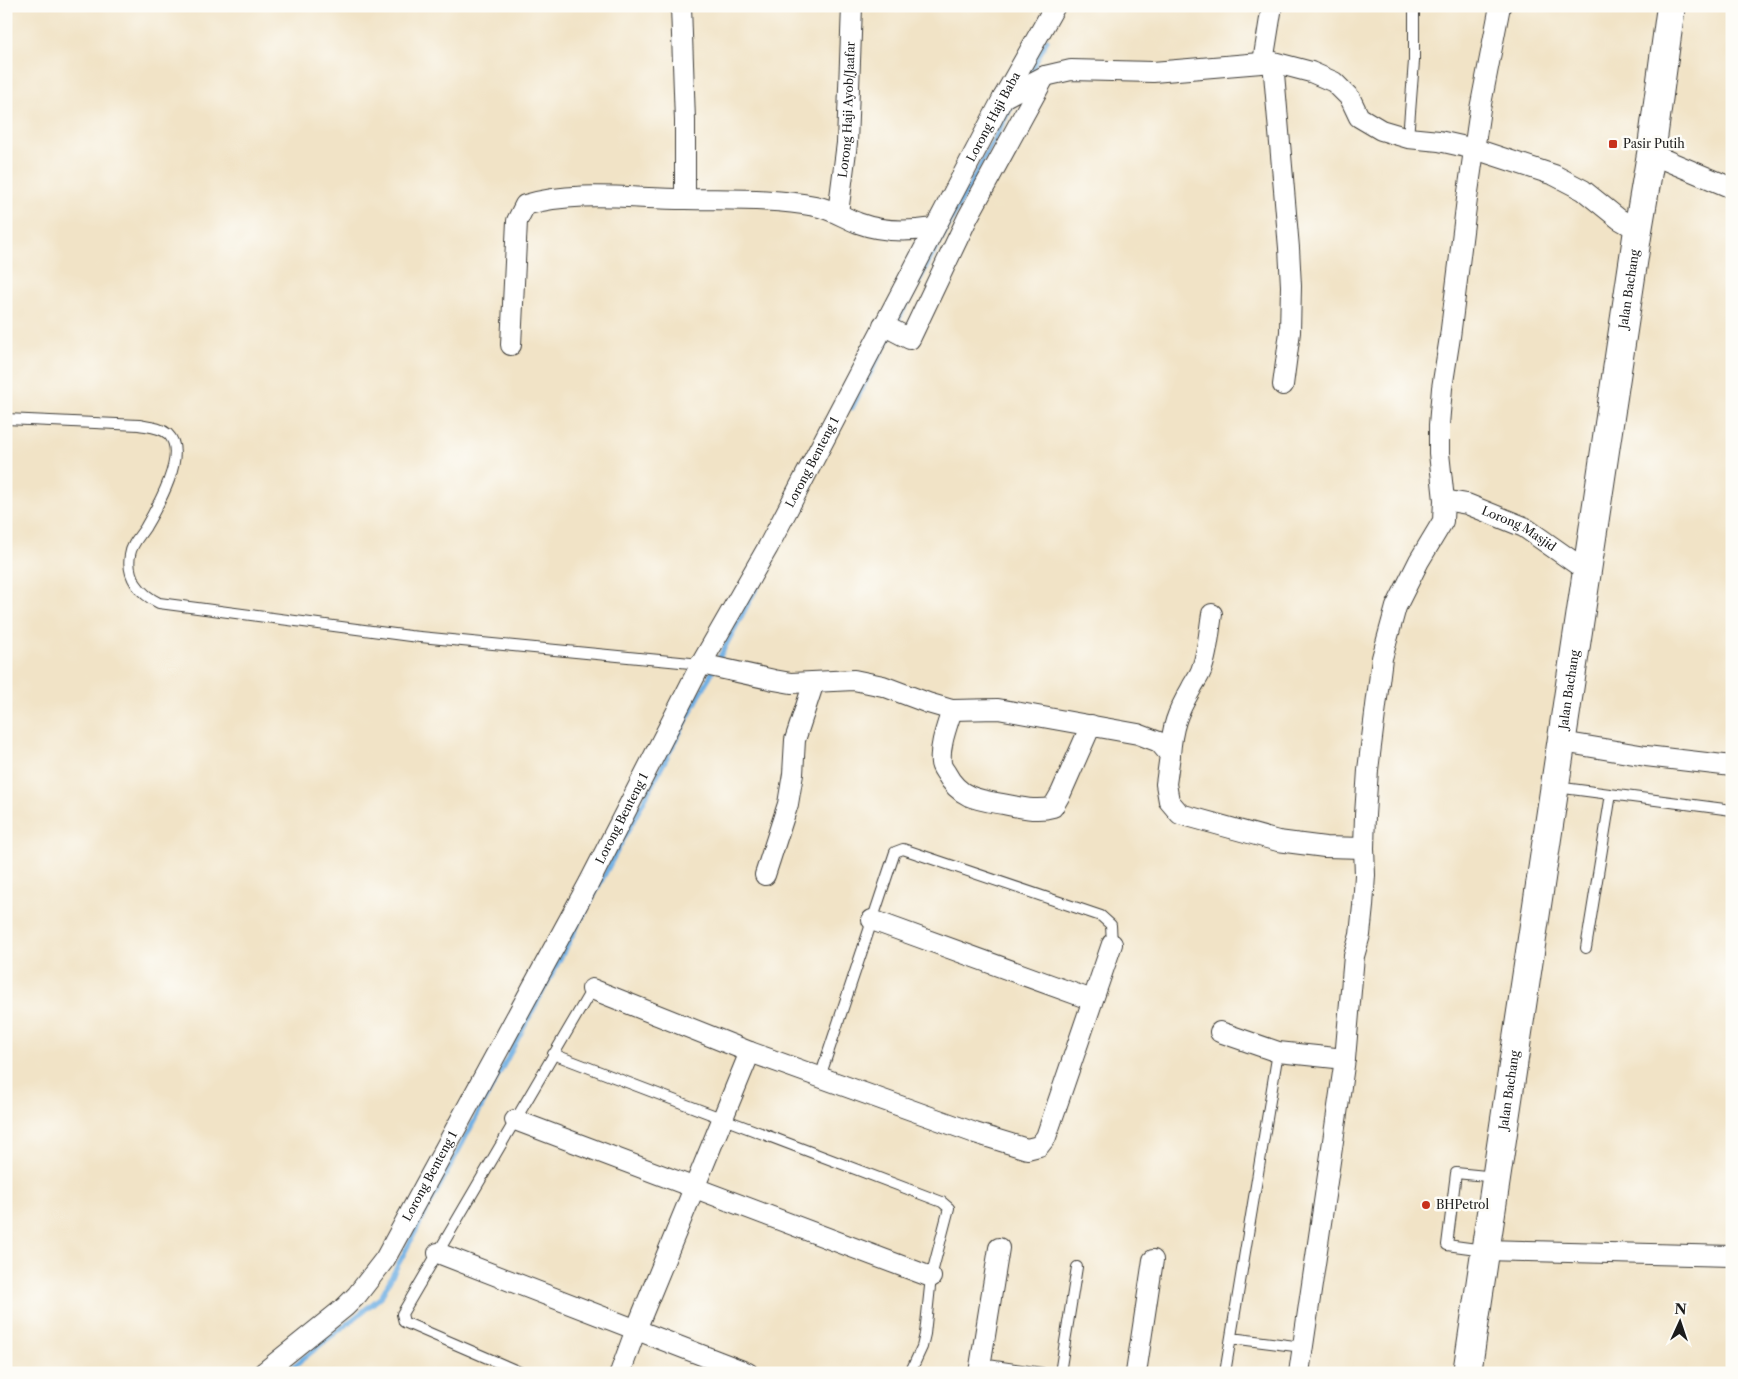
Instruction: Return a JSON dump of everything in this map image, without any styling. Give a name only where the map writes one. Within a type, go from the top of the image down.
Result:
[{"type":"street","points":[[682,6],[684,36],[685,199]]},
{"type":"street","name":"Lorong Haji Ayob/Jaafar","points":[[838,213],[847,143],[852,6]]},
{"type":"street","name":"Lorong Haji Baba","points":[[933,228],[1008,95],[1055,6]]},
{"type":"street","points":[[1272,6],[1268,62],[1289,248],[1291,286],[1290,332],[1283,385]]},
{"type":"street","points":[[1300,1373],[1345,1059],[1354,956],[1360,935],[1365,875],[1364,848],[1368,770],[1382,658],[1396,607],[1419,561],[1443,521],[1444,500],[1439,453],[1441,397],[1480,109],[1500,6]]},
{"type":"street","name":"Jalan Bachang","points":[[1468,1373],[1638,230],[1651,154],[1671,6]]},
{"type":"street","points":[[1008,95],[1042,78],[1071,70],[1153,72],[1268,62],[1311,72],[1334,82],[1350,98],[1359,117],[1381,130],[1408,138],[1439,141],[1475,148],[1521,163],[1583,190],[1619,219],[1638,230]]},
{"type":"street","points":[[890,329],[910,339],[968,217],[1042,78]]},
{"type":"street","points":[[1651,154],[1732,188]]},
{"type":"street","points":[[511,345],[517,221],[525,205],[543,199],[588,196],[798,203],[817,206],[838,213],[857,223],[878,228],[917,231],[933,228]]},
{"type":"street","name":"Lorong Benteng 1","points":[[263,1373],[345,1307],[357,1295],[385,1259],[589,883],[768,547],[890,329],[933,228]]},
{"type":"street","name":"Lorong Masjid","points":[[1444,500],[1467,504],[1524,528],[1588,572]]},
{"type":"street","points":[[1212,614],[1202,671],[1181,706],[1171,733],[1166,784],[1169,801],[1180,814],[1278,841],[1325,847],[1364,848]]},
{"type":"street","points":[[705,665],[791,683],[854,680],[883,686],[952,710],[998,710],[1138,734],[1159,742],[1170,755]]},
{"type":"street","points":[[765,875],[788,804],[796,740],[814,682]]},
{"type":"street","points":[[952,710],[942,746],[941,764],[951,783],[960,792],[980,800],[1043,810],[1053,807],[1061,793],[1091,725]]},
{"type":"street","points":[[1562,742],[1646,756],[1732,766]]},
{"type":"street","points":[[872,920],[1092,1000]]},
{"type":"street","points":[[592,989],[750,1052],[975,1133],[1027,1148],[1039,1146],[1046,1137],[1112,944]]},
{"type":"street","points":[[1220,1032],[1278,1052],[1345,1059]]},
{"type":"street","points":[[620,1373],[636,1329],[750,1052]]},
{"type":"street","points":[[515,1120],[930,1278]]},
{"type":"street","points":[[980,1368],[999,1248]]},
{"type":"street","points":[[1485,1250],[1732,1256]]},
{"type":"street","points":[[438,1253],[748,1373]]},
{"type":"street","points":[[1136,1373],[1153,1260]]},
{"type":"lane","points":[[1408,138],[1414,61],[1414,6]]},
{"type":"lane","points":[[6,419],[139,425],[158,428],[168,434],[175,445],[172,470],[166,488],[153,514],[130,554],[129,570],[134,582],[148,598],[159,603],[410,636],[705,665]]},
{"type":"lane","points":[[1555,786],[1732,810]]},
{"type":"lane","points":[[1586,948],[1610,794]]},
{"type":"lane","points":[[820,1077],[895,852],[903,850],[1101,916],[1111,925],[1112,944]]},
{"type":"lane","points":[[522,1373],[404,1322],[402,1314],[592,989]]},
{"type":"lane","points":[[1225,1373],[1278,1052]]},
{"type":"lane","points":[[553,1054],[942,1202],[949,1208],[930,1278],[922,1347],[910,1373]]},
{"type":"lane","points":[[1485,1250],[1447,1245],[1456,1173],[1496,1177]]},
{"type":"lane","points":[[1060,1373],[1077,1267]]},
{"type":"lane","points":[[1231,1338],[1303,1346]]},
{"type":"lane","points":[[980,1368],[1042,1373]]},
{"type":"waterway","points":[[1028,77],[1047,40]]},
{"type":"waterway","points":[[895,326],[1015,100]]},
{"type":"waterway","points":[[852,408],[891,334]]},
{"type":"waterway","points":[[717,662],[766,570]]},
{"type":"waterway","points":[[285,1373],[381,1297],[712,672]]},
{"type":"place","name":"Pasir Putih","points":[[1613,144]]},
{"type":"place","name":"BHPetrol","points":[[1426,1205]]}]
